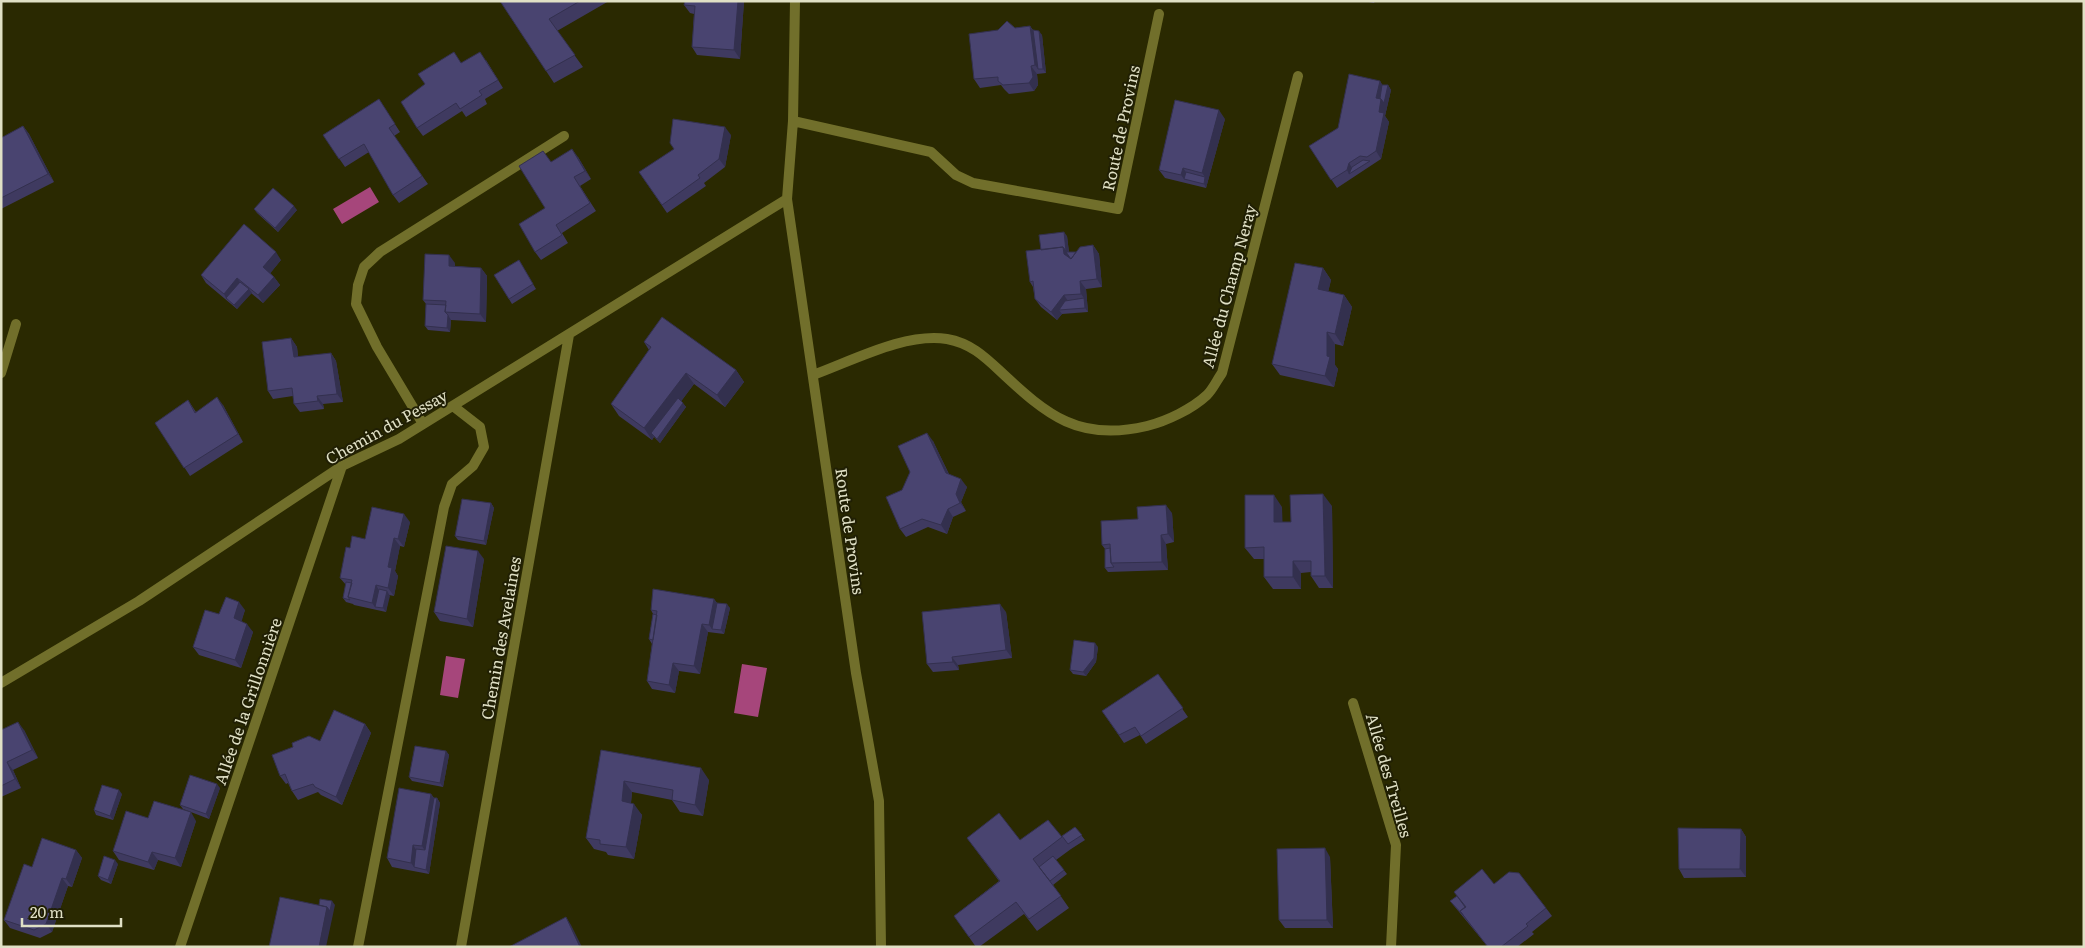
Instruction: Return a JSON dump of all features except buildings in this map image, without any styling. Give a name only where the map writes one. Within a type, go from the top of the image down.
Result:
[{"type":"street","name":"Route de Provins","points":[[795,1],[793,120],[788,198],[856,673],[879,801],[881,947]]},
{"type":"street","name":"Route de Provins","points":[[793,120],[931,152],[956,175],[973,183],[1118,209],[1159,14]]},
{"type":"street","name":"Allée du Champ Neray","points":[[813,376],[885,348],[931,337],[970,344],[1053,417],[1071,424],[1098,431],[1129,430],[1157,424],[1182,412],[1208,394],[1222,373],[1298,76]]},
{"type":"street","points":[[423,424],[377,347],[356,304],[358,285],[364,267],[380,252],[564,136]]},
{"type":"street","name":"Chemin du Pessay","points":[[1,683],[139,601],[342,466],[399,439],[788,198]]},
{"type":"street","points":[[1,373],[16,324]]},
{"type":"street","name":"Chemin des Avelaines","points":[[461,947],[569,335]]},
{"type":"street","points":[[358,947],[444,507],[452,484],[473,466],[484,447],[480,427],[453,406]]},
{"type":"street","name":"Allée de la Grillonnière","points":[[180,947],[342,466]]},
{"type":"street","name":"Allée des Treilles","points":[[1353,703],[1396,845],[1391,947]]},
{"type":"shaded area","points":[[370,187],[379,202],[342,224],[333,209]]},
{"type":"shaded area","points":[[446,656],[465,659],[458,698],[440,695]]},
{"type":"shaded area","points":[[742,664],[767,668],[758,717],[734,713]]}]
